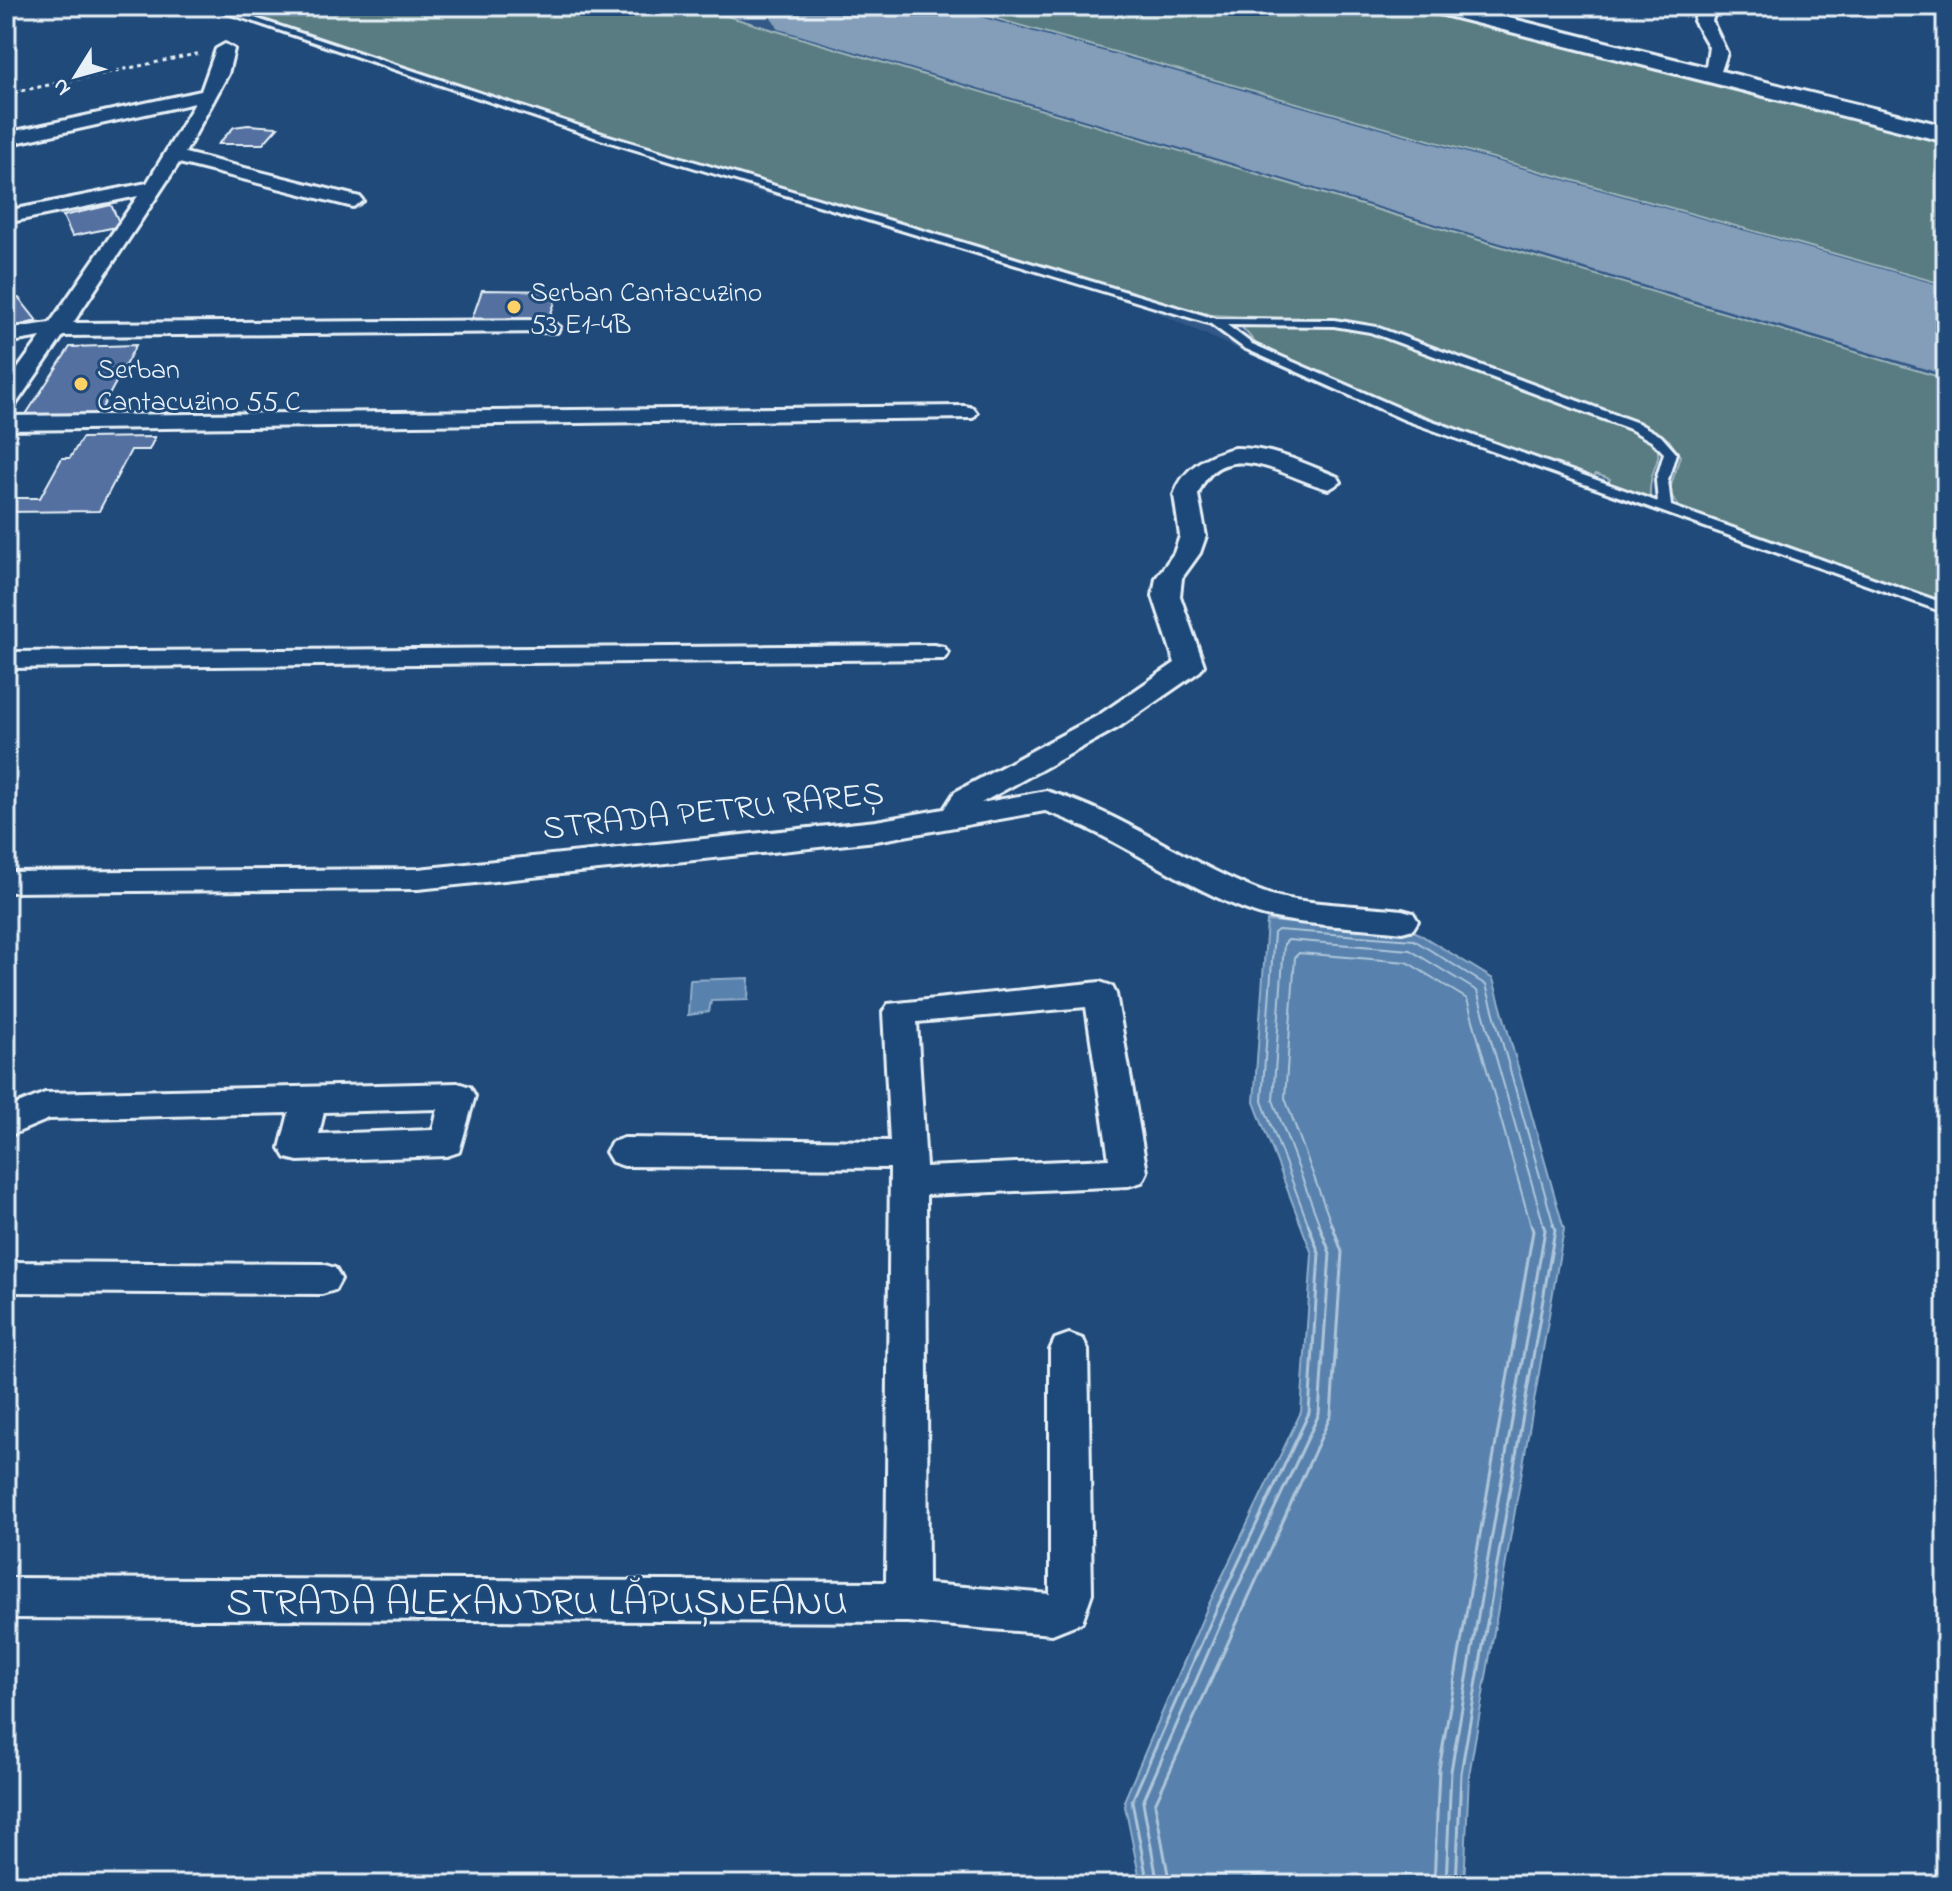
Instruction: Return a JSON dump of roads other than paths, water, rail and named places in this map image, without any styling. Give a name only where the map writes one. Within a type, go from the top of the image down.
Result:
[{"type":"street","points":[[1440,6],[1946,132]]},
{"type":"street","points":[[1708,6],[1703,21],[1719,46],[1720,60],[1710,74]]},
{"type":"street","points":[[6,402],[155,187],[225,64],[225,49]]},
{"type":"street","points":[[6,139],[207,95]]},
{"type":"street","points":[[174,156],[353,201]]},
{"type":"street","points":[[6,217],[155,187]]},
{"type":"street","points":[[51,337],[549,327]]},
{"type":"street","points":[[6,336],[29,330],[51,337],[285,342]]},
{"type":"street","points":[[6,423],[965,413]]},
{"type":"street","points":[[955,817],[965,799],[1099,727],[1152,695],[1190,665],[1164,595],[1166,581],[1188,553],[1193,535],[1185,498],[1194,478],[1213,462],[1248,453],[1268,457],[1329,482]]},
{"type":"street","points":[[6,660],[934,653]]},
{"type":"street","name":"STRADA PETRU RAREȘ","points":[[6,882],[418,879],[876,831],[1046,801],[1079,812],[1208,880],[1266,905],[1402,921]]},
{"type":"street","points":[[624,1152],[874,1152],[908,1170],[1129,1172],[1100,994],[900,1012],[908,1170],[907,1602]]},
{"type":"street","points":[[6,1124],[45,1106],[309,1100]]},
{"type":"street","points":[[6,1277],[322,1279]]},
{"type":"street","name":"STRADA ALEXANDRU LĂPUȘNEANU","points":[[6,1598],[907,1602],[1052,1614],[1067,1608],[1071,1593],[1069,1350]]},
{"type":"lane","points":[[211,6],[603,137],[1215,322],[1334,323],[1372,329],[1634,426],[1657,439],[1670,453],[1662,480],[1665,508]]},
{"type":"lane","points":[[1412,6],[1946,139]]},
{"type":"lane","points":[[1215,322],[1248,346],[1409,417],[1946,609]]},
{"type":"water","points":[[1267,921],[1416,932],[1493,979],[1564,1229],[1469,1775],[1464,1885],[1141,1885],[1124,1801],[1208,1606],[1301,1412],[1312,1254],[1254,1102]]},
{"type":"water","points":[[749,978],[748,1000],[711,1001],[709,1012],[688,1015],[690,980]]},
{"type":"place","name":"Serban Cantacuzino 53 E1-4B","points":[[514,307]]},
{"type":"place","name":"Serban Cantacuzino 55 C","points":[[81,384]]}]
